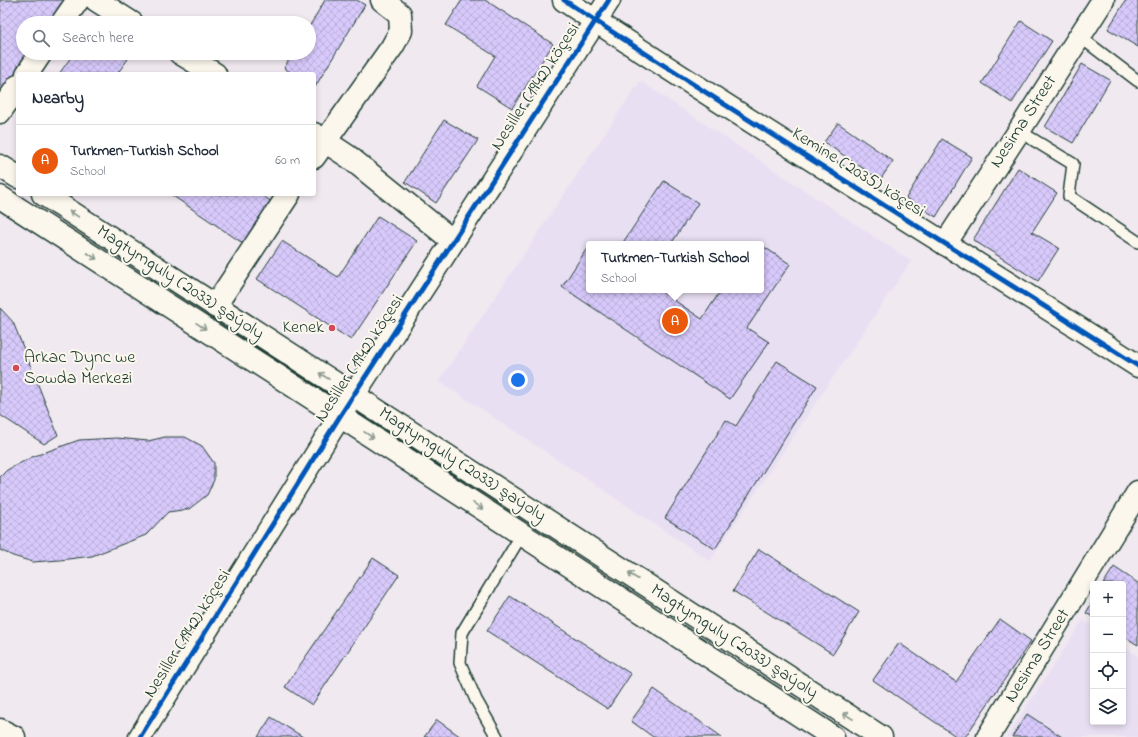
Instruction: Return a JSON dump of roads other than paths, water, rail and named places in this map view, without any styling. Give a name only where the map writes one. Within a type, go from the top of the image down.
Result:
[{"type":"street","points":[[67,16],[78,0]]},
{"type":"street","points":[[96,0],[121,16]]},
{"type":"street","points":[[382,0],[400,14],[401,31],[375,72],[318,144],[349,158],[453,242]]},
{"type":"street","name":"Kemine (2035) köçesi","points":[[564,0],[740,115],[1137,363]]},
{"type":"street","name":"Nesiller (1942) köçesi","points":[[140,737],[340,416],[610,0]]},
{"type":"street","name":"Nesima Street","points":[[945,244],[1103,0]]},
{"type":"street","points":[[28,72],[36,60]]},
{"type":"street","points":[[192,60],[212,72]]},
{"type":"street","points":[[0,112],[16,89]]},
{"type":"street","points":[[0,166],[16,177]]},
{"type":"street","name":"Magtymguly (2033) şaýoly","points":[[46,196],[881,737]]},
{"type":"street","points":[[215,306],[288,196]]},
{"type":"street","name":"Magtymguly (2033) şaýoly","points":[[0,197],[834,737]]},
{"type":"street","name":"Nesima Street","points":[[988,737],[1138,492]]},
{"type":"street","points":[[0,730],[14,737]]},
{"type":"lane","points":[[1079,36],[1138,81]]},
{"type":"lane","points":[[1019,131],[1073,164],[1069,196],[1138,242]]},
{"type":"lane","points":[[497,737],[476,700],[460,663],[462,633],[522,534]]},
{"type":"place","name":"Turkmen-Turkish School","points":[[675,321]]},
{"type":"place","name":"Kenek","points":[[332,328]]},
{"type":"place","name":"Arkac Dync we Sowda Merkezi","points":[[16,368]]}]
